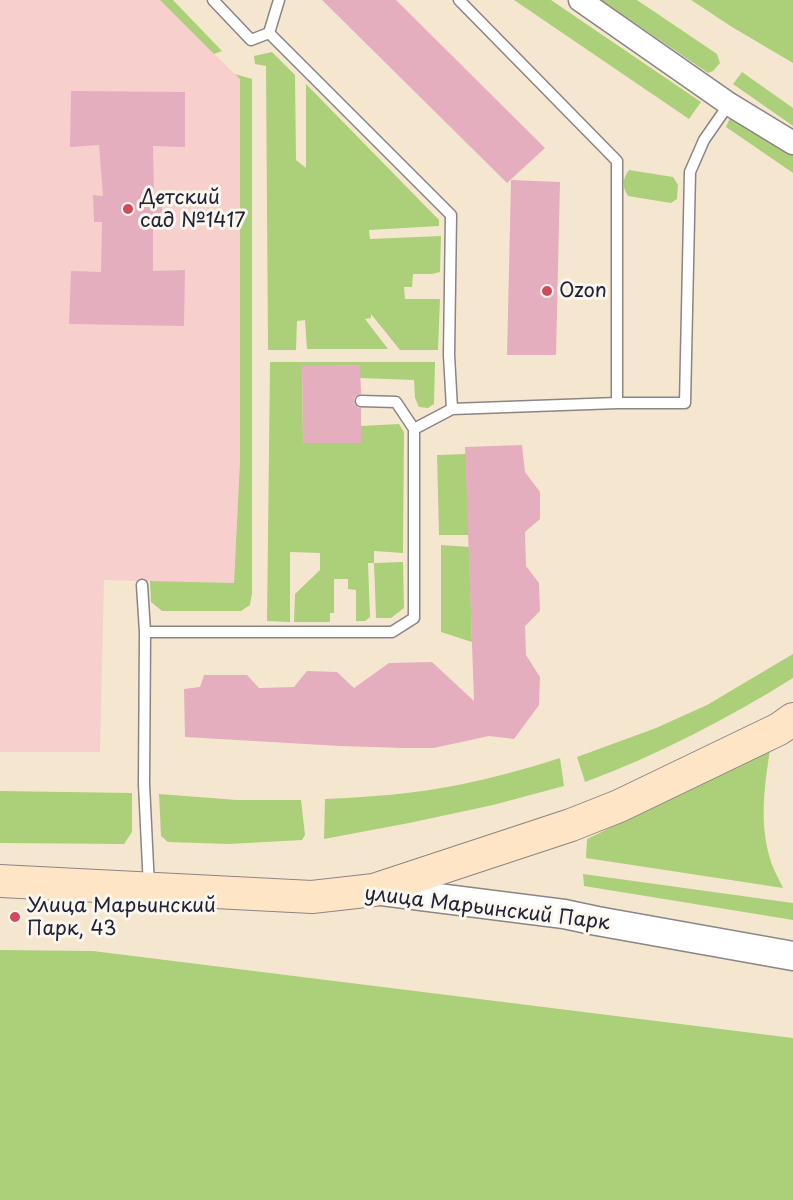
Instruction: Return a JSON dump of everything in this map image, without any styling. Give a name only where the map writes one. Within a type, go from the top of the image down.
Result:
[{"type":"main road","points":[[374,890],[571,825],[619,806],[779,729],[793,719]]},
{"type":"main road","name":"улица Марьинский Парк","points":[[0,881],[312,897],[374,890]]},
{"type":"street","points":[[580,0],[729,104],[793,144]]},
{"type":"street","name":"улица Марьинский Парк","points":[[374,890],[564,914],[793,956]]},
{"type":"lane","points":[[213,0],[251,40],[269,33]]},
{"type":"lane","points":[[269,33],[279,0]]},
{"type":"lane","points":[[459,0],[617,161],[617,404]]},
{"type":"lane","points":[[269,33],[451,215],[449,355],[452,409]]},
{"type":"lane","points":[[414,429],[452,409],[685,403],[690,172],[704,140],[729,104]]},
{"type":"lane","points":[[145,632],[392,632],[414,618],[414,429],[396,402],[361,401]]},
{"type":"lane","points":[[142,585],[145,632],[144,784],[149,889]]},
{"type":"shaded area","points":[[0,0],[160,0],[240,79],[240,461],[234,584],[104,580],[100,752],[0,752]]},
{"type":"green space","points":[[160,0],[173,0],[222,51],[214,54]]},
{"type":"green space","points":[[514,0],[551,0],[701,102],[689,119]]},
{"type":"green space","points":[[601,0],[637,0],[717,54],[720,63],[708,73]]},
{"type":"green space","points":[[691,0],[793,0],[793,63],[732,27]]},
{"type":"green space","points":[[272,52],[295,75],[296,160],[306,168],[306,84],[439,220],[439,226],[369,230],[370,239],[441,236],[440,272],[413,274],[412,287],[404,287],[405,299],[440,299],[438,350],[400,350],[371,314],[371,318],[365,319],[388,349],[307,349],[305,320],[297,321],[296,350],[268,350],[266,66],[255,64],[254,56]]},
{"type":"green space","points":[[742,72],[793,108],[793,126],[733,84]]},
{"type":"green space","points":[[235,74],[252,79],[252,593],[250,605],[241,611],[162,611],[151,602],[150,581],[234,583],[240,461],[240,79]]},
{"type":"green space","points":[[732,113],[793,154],[793,173],[726,127]]},
{"type":"green space","points":[[629,170],[673,177],[678,185],[677,199],[671,203],[628,196],[624,183]]},
{"type":"green space","points":[[270,362],[435,362],[434,404],[428,408],[419,407],[415,398],[414,380],[360,378],[360,365],[302,367],[303,443],[361,443],[361,426],[399,424],[404,432],[403,553],[374,551],[374,563],[368,563],[370,617],[365,621],[356,621],[356,590],[348,589],[348,579],[334,579],[334,613],[330,613],[330,622],[294,622],[295,594],[320,570],[320,553],[290,552],[290,622],[267,621]]},
{"type":"green space","points":[[466,454],[469,535],[439,535],[437,455]]},
{"type":"green space","points":[[441,545],[469,547],[472,642],[441,632]]},
{"type":"green space","points":[[403,562],[404,608],[391,618],[376,618],[374,563]]},
{"type":"green space","points":[[793,654],[793,678],[692,735],[585,782],[577,757],[656,728],[707,705]]},
{"type":"green space","points":[[770,750],[765,792],[765,834],[771,862],[783,888],[586,858],[587,839]]},
{"type":"green space","points":[[560,758],[564,786],[493,805],[324,839],[325,799],[392,795],[441,788],[522,770]]},
{"type":"green space","points":[[0,791],[132,793],[132,832],[124,844],[0,843]]},
{"type":"green space","points":[[159,794],[237,800],[301,800],[305,835],[302,840],[229,844],[168,842],[161,836]]},
{"type":"green space","points":[[583,874],[793,903],[793,920],[584,886]]},
{"type":"green space","points":[[0,950],[93,951],[793,1038],[793,1200],[0,1200]]},
{"type":"building","points":[[322,0],[396,0],[545,148],[507,183]]},
{"type":"building","name":"Детский сад №1417","points":[[71,91],[185,92],[185,147],[153,146],[154,193],[163,194],[161,225],[153,224],[153,271],[185,270],[184,326],[69,324],[71,271],[101,272],[102,222],[94,222],[93,195],[103,196],[99,145],[70,147]]},
{"type":"building","points":[[511,180],[560,182],[556,355],[507,355]]},
{"type":"building","points":[[360,365],[361,394],[355,397],[354,401],[357,407],[361,408],[361,443],[303,443],[302,366]]},
{"type":"building","points":[[522,445],[525,472],[540,492],[540,519],[525,532],[526,566],[539,583],[540,611],[525,626],[526,655],[540,677],[539,705],[514,739],[489,736],[434,748],[405,748],[185,737],[184,689],[200,687],[204,675],[247,675],[259,688],[294,687],[307,671],[337,672],[354,688],[389,663],[432,662],[474,701],[465,447]]},
{"type":"place","name":"Детский сад №1417","points":[[128,209]]},
{"type":"place","name":"Ozon","points":[[547,291]]},
{"type":"place","name":"Улица Марьинский Парк, 43","points":[[15,917]]}]
